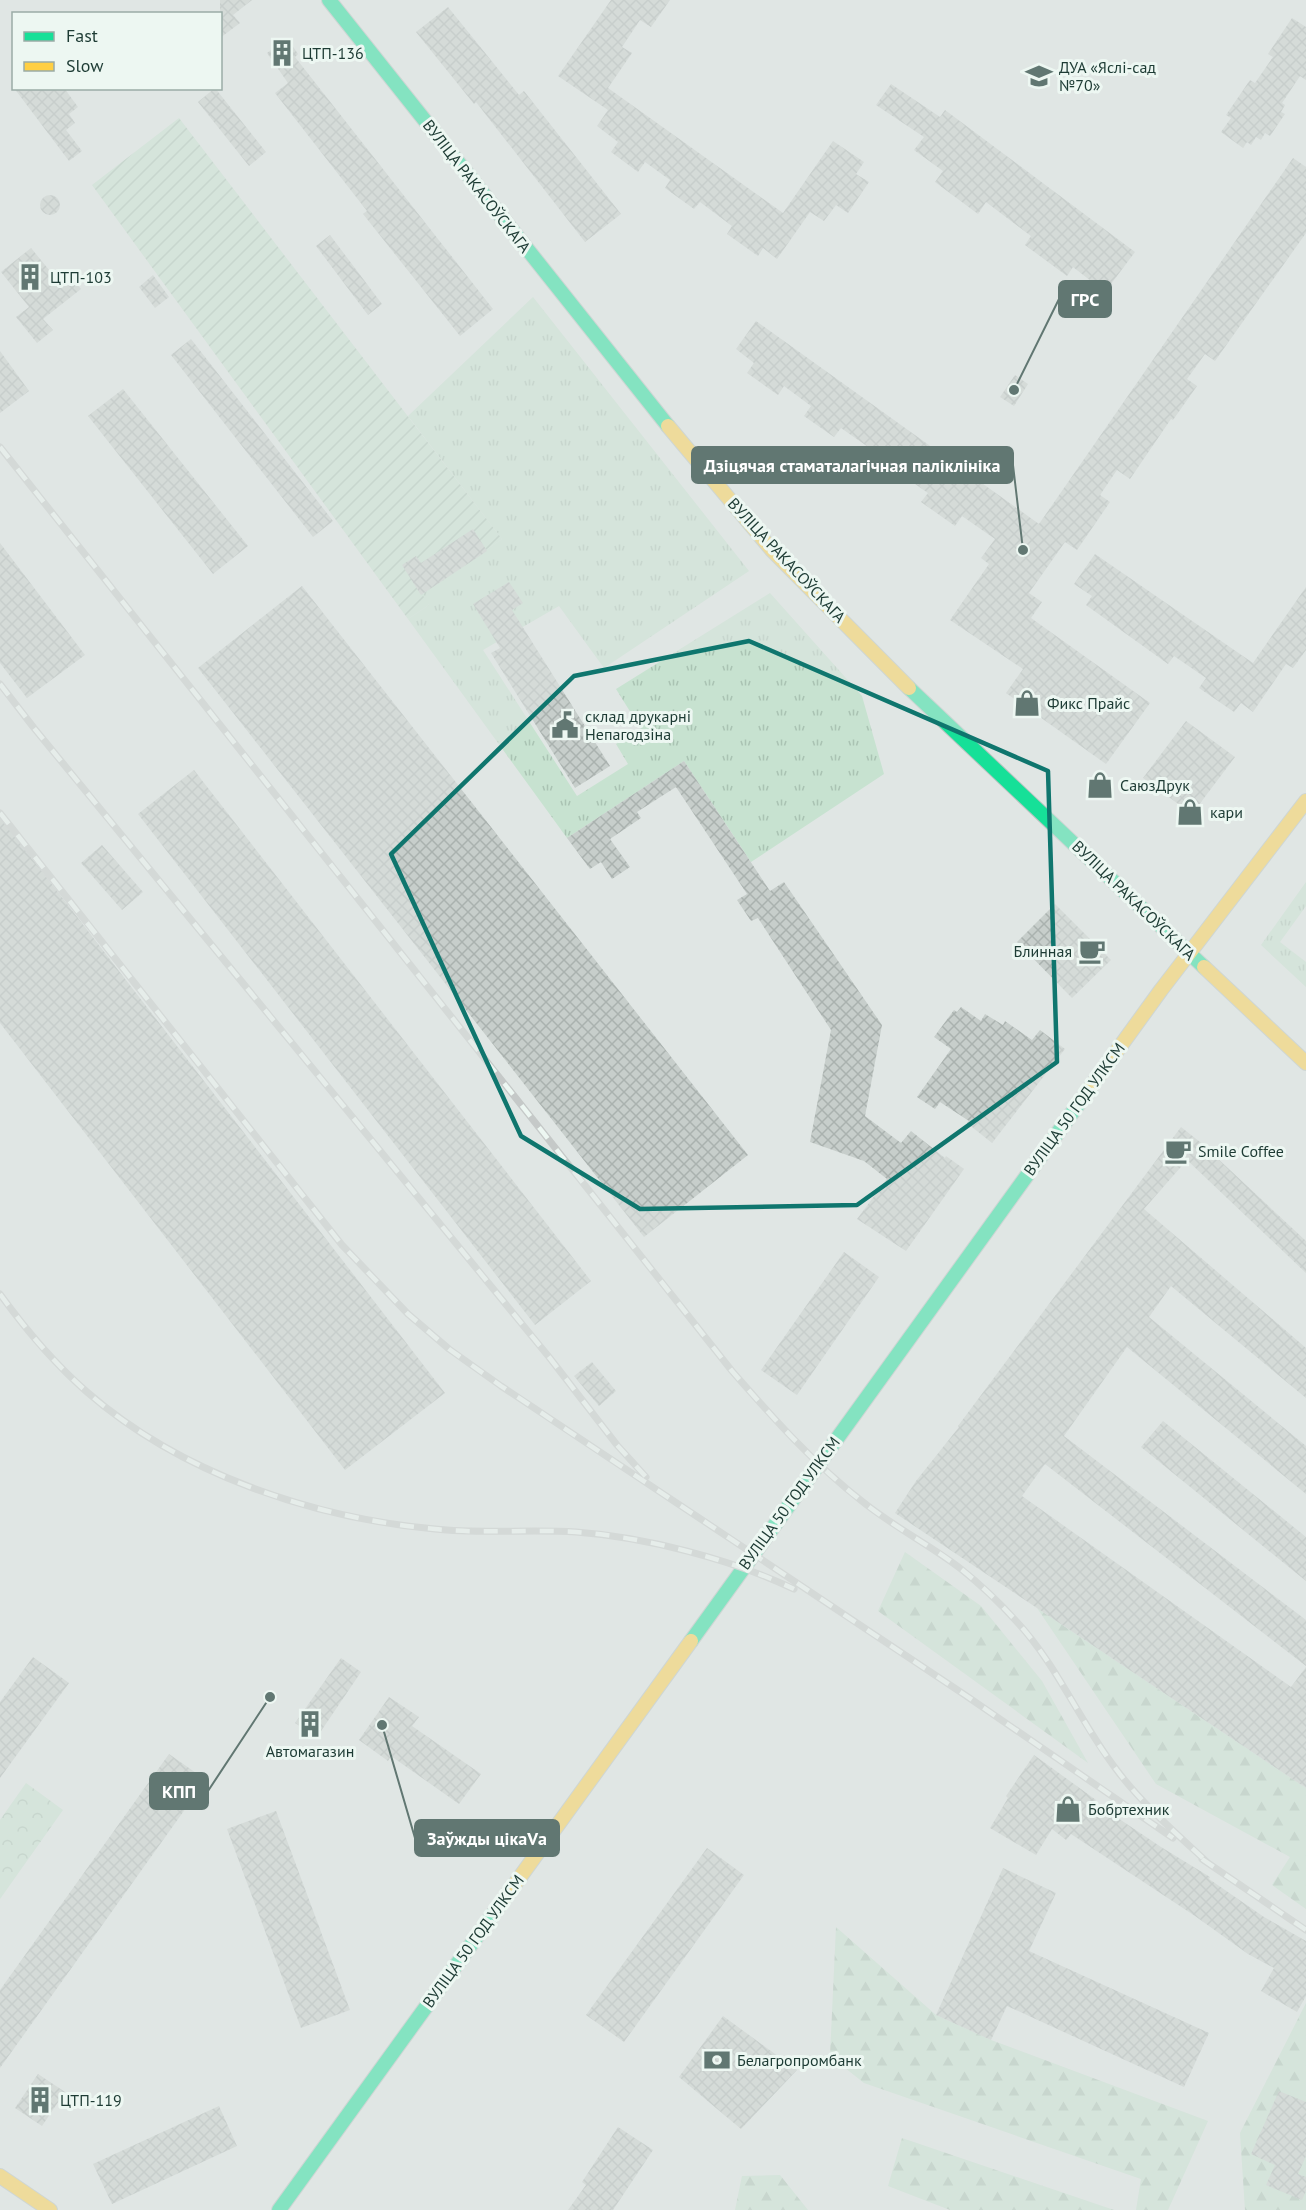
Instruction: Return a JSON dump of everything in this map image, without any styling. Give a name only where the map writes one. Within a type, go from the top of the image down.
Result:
[{"type":"main road","name":"ВУЛІЦА РАКАСОЎСКАГА","points":[[329,0],[660,416],[772,550],[885,665],[1306,1063]]},
{"type":"main road","name":"ВУЛІЦА 50 ГОД УЛКСМ","points":[[279,2210],[1154,999],[1306,801]]},
{"type":"main road","points":[[0,2176],[50,2210]]},
{"type":"highlighted area","points":[[749,641],[1048,771],[1057,1062],[857,1205],[640,1209],[521,1136],[391,854],[574,676]]},
{"type":"green space","points":[[179,118],[502,539],[422,594],[429,605],[408,619],[92,185]]},
{"type":"green space","points":[[533,297],[749,571],[604,668],[559,606],[483,650],[577,796],[628,764],[616,744],[641,729],[616,689],[770,593],[862,696],[884,774],[751,862],[684,761],[567,838],[408,619],[429,605],[421,595],[502,539],[408,416]]},
{"type":"green space","points":[[1306,882],[1306,906],[1280,942],[1306,962],[1306,987],[1261,945]]},
{"type":"green space","points":[[905,1552],[981,1606],[1042,1681],[1088,1763],[878,1611]]},
{"type":"green space","points":[[1037,1608],[1306,1788],[1306,1909],[1272,1885],[1290,1857],[1156,1784]]},
{"type":"green space","points":[[26,1783],[63,1810],[0,1899],[0,1820]]},
{"type":"green space","points":[[836,1927],[936,2015],[991,2040],[1208,2121],[1168,2210],[1136,2210],[1141,2179],[864,2083],[830,2056]]},
{"type":"green space","points":[[1306,2003],[1306,2210],[1245,2210],[1240,2133]]},
{"type":"green space","points":[[902,2138],[1114,2210],[950,2210],[888,2186]]},
{"type":"green space","points":[[780,2175],[808,2210],[735,2210],[742,2176]]},
{"type":"building","points":[[220,0],[252,0],[233,15],[240,23],[222,36],[222,12],[220,12]]},
{"type":"building","points":[[611,0],[670,0],[651,27],[640,20],[622,47],[632,53],[608,88],[783,213],[833,141],[864,162],[856,174],[869,182],[848,213],[836,205],[824,221],[810,212],[777,259],[763,248],[758,256],[727,234],[732,226],[700,202],[694,209],[665,188],[670,180],[645,162],[638,172],[611,152],[618,142],[597,126],[608,110],[558,76]]},
{"type":"building","points":[[448,7],[519,95],[524,91],[621,214],[585,242],[476,102],[474,104],[416,32]]},
{"type":"building","points":[[1292,18],[1306,27],[1306,80],[1300,76],[1282,103],[1285,105],[1281,112],[1285,114],[1270,136],[1265,133],[1261,140],[1256,137],[1251,145],[1247,142],[1243,148],[1221,132],[1231,118],[1226,115],[1250,80],[1255,83],[1273,57],[1268,54]]},
{"type":"building","points":[[287,38],[298,54],[295,57],[493,309],[460,336],[363,214],[367,211],[275,93],[288,83],[267,53]]},
{"type":"building","points":[[891,84],[940,117],[945,110],[1135,252],[1105,292],[1073,267],[1067,276],[1025,245],[1031,236],[986,202],[978,214],[935,182],[943,171],[914,150],[924,137],[876,105]]},
{"type":"building","points":[[16,90],[65,90],[78,107],[69,114],[75,123],[66,130],[82,151],[69,161]]},
{"type":"building","points":[[213,90],[217,90],[266,152],[249,166],[198,102]]},
{"type":"building","points":[[1293,158],[1306,167],[1306,233],[1215,361],[1205,354],[1187,379],[1197,386],[1173,420],[1171,419],[1130,479],[1117,470],[1100,495],[1110,502],[1077,550],[1065,542],[1029,593],[1042,602],[1031,618],[1150,703],[1106,764],[1006,693],[1023,669],[950,620],[989,564],[981,558],[995,539],[962,516],[955,526],[921,502],[928,493],[902,475],[896,484],[863,461],[871,449],[841,428],[834,437],[804,416],[811,406],[784,386],[778,395],[747,373],[754,363],[736,349],[756,321],[1039,524]]},
{"type":"building","points":[[50,195],[57,198],[60,205],[57,212],[50,215],[43,212],[40,205],[43,198]]},
{"type":"building","points":[[330,235],[382,304],[368,315],[316,246]]},
{"type":"building","points":[[31,248],[59,282],[69,274],[81,289],[43,319],[53,330],[37,343],[16,317],[29,307],[1,272]]},
{"type":"building","points":[[153,275],[169,297],[155,308],[139,287]]},
{"type":"building","points":[[191,339],[333,521],[313,537],[171,355]]},
{"type":"building","points":[[0,351],[29,391],[0,413]]},
{"type":"building","points":[[1015,375],[1028,384],[1014,406],[1000,397]]},
{"type":"building","points":[[123,389],[248,546],[213,574],[88,416]]},
{"type":"building","points":[[473,529],[487,551],[421,595],[402,565],[416,556],[421,563]]},
{"type":"building","points":[[0,543],[85,655],[27,698],[0,663]]},
{"type":"building","points":[[1095,554],[1253,663],[1306,587],[1306,650],[1293,668],[1286,664],[1253,712],[1241,703],[1234,712],[1199,688],[1206,678],[1174,656],[1168,664],[1086,605],[1092,596],[1074,584]]},
{"type":"building","points":[[509,582],[523,603],[512,610],[610,766],[575,788],[491,653],[500,648],[473,604]]},
{"type":"building","points":[[302,586],[748,1155],[644,1237],[198,668]]},
{"type":"building","points":[[1186,721],[1235,757],[1192,814],[1143,778]]},
{"type":"building","points":[[684,761],[770,891],[784,882],[882,1025],[865,1116],[901,1143],[911,1131],[945,1158],[946,1156],[964,1169],[906,1251],[857,1219],[887,1179],[864,1161],[810,1142],[831,1030],[758,918],[751,921],[737,900],[747,894],[676,787],[637,812],[641,818],[610,839],[630,867],[612,879],[601,862],[590,869],[567,838]]},
{"type":"building","points":[[194,770],[591,1281],[535,1325],[138,814]]},
{"type":"building","points":[[0,817],[445,1393],[345,1470],[0,1023]]},
{"type":"building","points":[[102,845],[143,892],[122,910],[81,863]]},
{"type":"building","points":[[1055,904],[1111,960],[1072,998],[1017,942]]},
{"type":"building","points":[[961,1007],[981,1021],[985,1014],[1003,1025],[1005,1021],[1032,1040],[1040,1030],[1065,1049],[992,1143],[967,1123],[969,1121],[940,1102],[935,1109],[917,1097],[951,1049],[934,1037],[954,1010],[957,1012]]},
{"type":"building","points":[[1181,1127],[1306,1241],[1306,1273],[1187,1160],[1144,1209],[1306,1348],[1306,1398],[1171,1286],[1149,1317],[1306,1446],[1306,1494],[1127,1347],[1064,1436],[1306,1620],[1306,1666],[1045,1464],[1022,1496],[1291,1687],[1306,1667],[1306,1788],[895,1513],[916,1481],[959,1427]]},
{"type":"building","points":[[844,1252],[879,1277],[797,1395],[761,1370]]},
{"type":"building","points":[[592,1362],[616,1391],[599,1406],[574,1376]]},
{"type":"building","points":[[1163,1421],[1306,1537],[1306,1581],[1141,1447]]},
{"type":"building","points":[[33,1657],[69,1683],[0,1778],[0,1702]]},
{"type":"building","points":[[341,1658],[361,1672],[317,1737],[295,1723]]},
{"type":"building","points":[[389,1697],[419,1717],[412,1726],[481,1774],[459,1804],[391,1756],[388,1761],[359,1740]]},
{"type":"building","points":[[169,1754],[206,1780],[0,2068],[0,1990]]},
{"type":"building","points":[[1034,1755],[1096,1800],[1094,1802],[1210,1877],[1209,1879],[1264,1917],[1306,1941],[1306,1996],[1297,2012],[1261,1991],[1274,1968],[1248,1954],[1071,1834],[1066,1840],[1052,1829],[1036,1855],[990,1828],[1008,1798],[1006,1796]]},
{"type":"building","points":[[276,1811],[350,2010],[301,2028],[227,1829]]},
{"type":"building","points":[[707,1848],[744,1875],[624,2042],[586,2015]]},
{"type":"building","points":[[1003,1868],[1056,1893],[1029,1951],[1209,2033],[1184,2087],[1007,2006],[991,2040],[936,2015]]},
{"type":"building","points":[[723,2016],[797,2070],[741,2129],[679,2077]]},
{"type":"building","name":"ЦТП-119","points":[[38,2074],[65,2092],[42,2126],[15,2108]]},
{"type":"building","points":[[1279,2091],[1306,2102],[1306,2156],[1298,2174],[1306,2177],[1306,2191],[1302,2200],[1266,2185],[1275,2165],[1251,2154]]},
{"type":"building","points":[[219,2106],[237,2146],[112,2204],[93,2164]]},
{"type":"building","points":[[618,2127],[653,2150],[613,2210],[568,2210],[586,2185],[582,2182]]},
{"type":"railway","points":[[0,447],[732,1371],[794,1440],[845,1487],[899,1528],[961,1569],[1004,1608],[1044,1656],[1103,1751],[1126,1782],[1208,1863]]},
{"type":"railway","points":[[0,684],[549,1357],[617,1445],[646,1477]]},
{"type":"railway","points":[[0,813],[342,1245],[408,1314],[449,1349],[501,1386],[965,1695],[1173,1838]]},
{"type":"railway","points":[[0,1294],[63,1370],[124,1421],[164,1446],[250,1487],[342,1514],[389,1523],[453,1530],[576,1532],[659,1544],[716,1559],[794,1589]]},
{"type":"railway","points":[[1202,1859],[1306,1930]]},
{"type":"traffic: fast","points":[[329,0],[668,426]]},
{"type":"traffic: fast","points":[[909,688],[1204,967]]},
{"type":"traffic: fast","points":[[691,1641],[1085,1095]]},
{"type":"traffic: fast","points":[[279,2210],[499,1906]]},
{"type":"traffic: slow","points":[[668,426],[772,550],[909,688]]},
{"type":"traffic: slow","points":[[1085,1095],[1161,990],[1306,801]]},
{"type":"traffic: slow","points":[[1204,967],[1306,1063]]},
{"type":"traffic: slow","points":[[499,1906],[691,1641]]},
{"type":"traffic: slow","points":[[0,2176],[50,2210]]},
{"type":"place","name":"ЦТП-136","points":[[282,53]]},
{"type":"place","name":"ДУА «Яслі-сад №70»","points":[[1039,76]]},
{"type":"place","name":"ЦТП-103","points":[[30,277]]},
{"type":"place","name":"ГРС","points":[[1014,390]]},
{"type":"place","name":"Дзіцячая стаматалагічная паліклініка","points":[[1023,550]]},
{"type":"place","name":"Фикс Прайс","points":[[1027,703]]},
{"type":"place","name":"склад друкарні Непагодзіна","points":[[565,725]]},
{"type":"place","name":"СаюзДрук","points":[[1100,785]]},
{"type":"place","name":"кари","points":[[1190,812]]},
{"type":"place","name":"Блинная","points":[[1092,951]]},
{"type":"place","name":"Smile Coffee","points":[[1178,1151]]},
{"type":"place","name":"КПП","points":[[270,1697]]},
{"type":"place","name":"Автомагазин","points":[[310,1724]]},
{"type":"place","name":"Заўжды цікаVа","points":[[382,1725]]},
{"type":"place","name":"Бобртехник","points":[[1068,1809]]},
{"type":"place","name":"Белагропромбанк","points":[[717,2060]]},
{"type":"place","name":"ЦТП-119","points":[[40,2100]]}]
